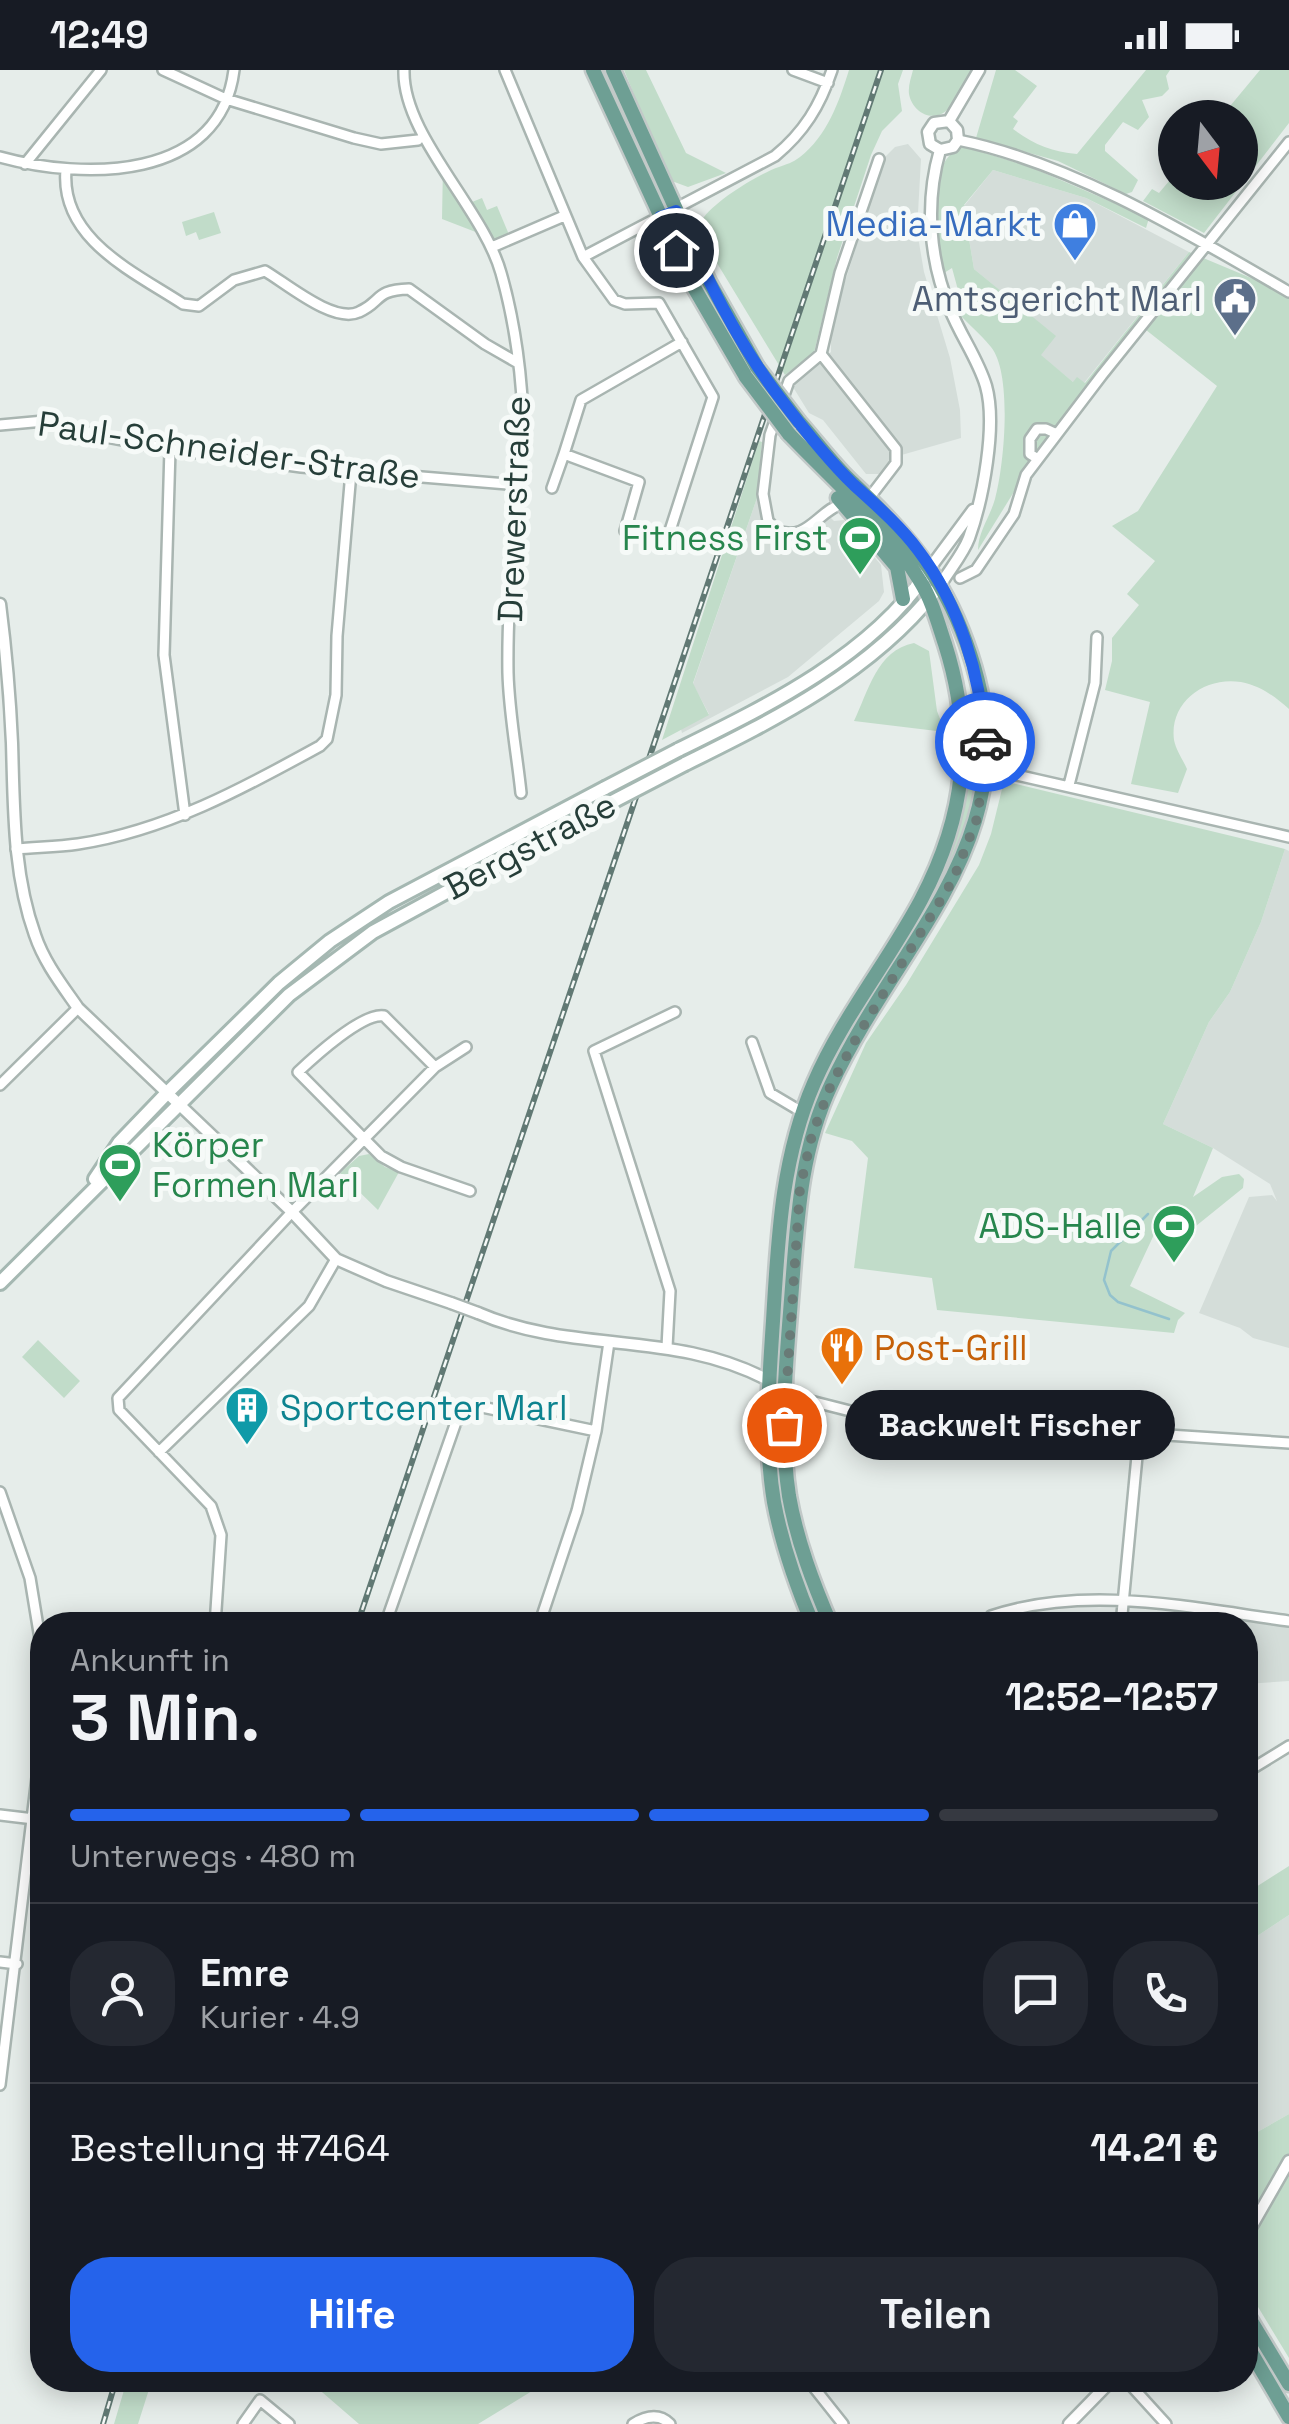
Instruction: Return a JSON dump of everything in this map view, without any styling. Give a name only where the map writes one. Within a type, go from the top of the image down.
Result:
[{"type":"main road","points":[[594,70],[712,322],[752,372],[918,549],[941,584],[977,678],[985,740],[978,816],[953,880],[831,1085],[812,1135],[800,1188],[777,1386],[768,1412],[774,1500],[807,1612]]},
{"type":"main road","points":[[612,70],[752,372],[789,434],[920,582],[957,686],[962,713],[964,763],[952,825],[924,896],[828,1053],[802,1112],[779,1222],[777,1386],[794,1518],[826,1612]]},
{"type":"main road","points":[[848,502],[901,574],[904,599]]},
{"type":"main road","name":"Bergstraße","points":[[80,1202],[119,1142],[166,1094],[279,983],[363,917],[790,693],[846,654],[904,599],[930,568]]},
{"type":"main road","name":"Bergstraße","points":[[0,1283],[289,995],[373,932],[797,707],[856,666],[941,584]]},
{"type":"main road","points":[[1258,2332],[1289,2384]]},
{"type":"main road","points":[[1258,2364],[1289,2416]]},
{"type":"street","points":[[26,164],[101,70]]},
{"type":"street","points":[[163,70],[226,99],[381,144],[418,140]]},
{"type":"street","points":[[0,157],[66,170],[143,166],[158,161],[204,133],[226,99],[234,70]]},
{"type":"street","name":"Drewerstraße","points":[[404,70],[413,111],[492,247],[518,362],[523,432],[508,674],[521,793]]},
{"type":"street","points":[[505,70],[583,258],[614,300],[625,304],[659,302],[713,396],[666,543],[625,531],[639,482],[564,454]]},
{"type":"street","points":[[793,70],[828,83]]},
{"type":"street","points":[[583,258],[775,156],[790,144],[816,111],[832,70]]},
{"type":"street","name":"Bergstraße","points":[[941,584],[968,540],[990,415],[986,385],[949,308],[938,271],[931,197],[940,150],[930,144],[928,132],[939,120],[950,122],[980,70]]},
{"type":"street","points":[[940,150],[952,148],[958,140],[957,130],[950,122]]},
{"type":"street","points":[[958,140],[1032,162],[1126,202],[1289,292]]},
{"type":"street","points":[[960,578],[976,570],[1014,514],[1026,475],[1038,459],[1289,142]]},
{"type":"street","points":[[848,502],[833,506],[804,531],[792,535],[776,530],[768,521],[763,486],[767,450],[787,385],[821,354],[840,274],[879,159]]},
{"type":"street","points":[[66,170],[73,217],[90,239],[183,304],[198,306],[234,280],[265,270],[337,315],[359,312],[380,294],[410,290],[485,344],[518,362]]},
{"type":"street","points":[[492,247],[564,216]]},
{"type":"street","points":[[552,488],[580,400],[682,342]]},
{"type":"street","points":[[821,354],[896,449],[896,463],[870,497]]},
{"type":"street","name":"Paul-Schneider-Straße","points":[[0,425],[44,420],[170,449],[352,472],[518,485]]},
{"type":"street","points":[[1038,459],[1030,454],[1030,439],[1037,429],[1046,428],[1057,434]]},
{"type":"street","points":[[170,449],[164,655],[185,815]]},
{"type":"street","points":[[16,849],[78,844],[185,815],[254,783],[327,739],[336,696],[337,636],[352,472]]},
{"type":"street","name":"Bergstraße","points":[[930,568],[977,505]]},
{"type":"street","points":[[0,604],[8,671],[16,849],[22,891],[36,938],[78,1008],[292,1212],[336,1259],[386,1282],[539,1334],[667,1347],[742,1366],[799,1398],[866,1415],[1289,1443]]},
{"type":"street","points":[[1069,785],[1096,682],[1097,637]]},
{"type":"street","points":[[964,763],[1289,837]]},
{"type":"street","points":[[0,1084],[78,1008]]},
{"type":"street","points":[[667,1347],[670,1291],[594,1051],[674,1012]]},
{"type":"street","points":[[435,1067],[384,1016],[376,1014],[298,1072],[381,1156],[401,1167],[470,1190]]},
{"type":"street","points":[[752,1042],[770,1092],[802,1112]]},
{"type":"street","points":[[216,1612],[221,1535],[211,1506],[118,1410],[118,1398],[435,1067],[466,1047]]},
{"type":"street","points":[[160,1452],[310,1306],[336,1259]]},
{"type":"street","points":[[544,1612],[577,1512],[596,1431],[609,1342]]},
{"type":"street","points":[[390,1612],[456,1422],[477,1406],[596,1431]]},
{"type":"street","points":[[1122,1612],[1138,1435]]},
{"type":"street","points":[[0,1492],[30,1578],[36,1612]]},
{"type":"street","points":[[0,1522],[9,1513]]},
{"type":"street","points":[[1003,1612],[1066,1601],[1122,1600],[1217,1612]]},
{"type":"street","points":[[1258,1617],[1289,1621]]},
{"type":"street","points":[[1258,1765],[1289,1746]]},
{"type":"street","points":[[0,1815],[30,1818]]},
{"type":"street","points":[[0,2085],[30,1852]]},
{"type":"street","points":[[0,1962],[17,1964]]},
{"type":"street","points":[[1258,2215],[1289,2161]]},
{"type":"street","points":[[819,2392],[842,2424]]},
{"type":"street","points":[[1070,2424],[1101,2392]]},
{"type":"street","points":[[1136,2392],[1163,2423]]},
{"type":"street","points":[[244,2424],[260,2400],[289,2424]]},
{"type":"street","points":[[633,2424],[652,2416],[664,2418],[670,2424]]},
{"type":"shaded area","points":[[908,144],[921,159],[917,231],[924,272],[950,358],[961,438],[898,456],[896,463],[879,474],[866,474],[823,420],[809,413],[793,387],[795,381],[831,352],[831,333],[842,291],[885,157],[895,147]]},
{"type":"shaded area","points":[[993,170],[1086,198],[1189,252],[1084,383],[1073,382],[1040,355],[1055,336],[974,269],[969,210],[964,206]]},
{"type":"shaded area","points":[[757,498],[763,524],[781,540],[794,542],[804,538],[830,517],[834,521],[844,520],[881,565],[884,592],[879,601],[788,677],[682,733],[681,729],[709,714],[693,684]]},
{"type":"shaded area","points":[[1285,849],[1289,851],[1289,1348],[1253,1338],[1240,1328],[1199,1313],[1249,1197],[1272,1195],[1277,1201],[1270,1184],[1213,1148],[1163,1124],[1209,1022],[1230,992],[1261,922]]},
{"type":"shaded area","points":[[1258,1617],[1289,1621],[1289,1681],[1258,1683]]},
{"type":"shaded area","points":[[1289,1915],[1289,2114],[1258,2132],[1258,1935]]},
{"type":"green space","points":[[624,70],[646,70],[686,153],[726,173],[688,187],[669,180]]},
{"type":"green space","points":[[849,70],[903,70],[898,84],[902,111],[882,131],[871,155],[837,258],[814,353],[785,375],[706,245],[702,220],[737,189],[794,161],[809,149],[831,118]]},
{"type":"green space","points":[[913,70],[973,70],[950,107],[934,116],[923,113],[911,100]]},
{"type":"green space","points":[[996,70],[1015,70],[1037,86],[1013,117],[1018,121],[1013,129],[1043,146],[1077,154],[1146,70],[1170,70],[1166,76],[1169,89],[1162,96],[1142,100],[1149,117],[1138,130],[1123,122],[1105,145],[1105,151],[1138,180],[1132,192],[1126,194],[1058,161],[976,138]]},
{"type":"green space","points":[[1260,70],[1289,70],[1289,123],[1258,163],[1258,100],[1235,100]]},
{"type":"green space","points":[[965,147],[1028,166],[1149,218],[1146,228],[1086,198],[993,170],[964,205],[969,210],[974,269],[1056,336],[1041,355],[1073,382],[1077,377],[1085,383],[1189,252],[1289,294],[1289,709],[1267,692],[1241,682],[1215,683],[1192,694],[1177,714],[1174,726],[1175,744],[1187,769],[1178,793],[1131,784],[1150,702],[1105,690],[1112,661],[1112,638],[1139,605],[1127,594],[1155,561],[1112,526],[1138,511],[1217,386],[1141,326],[1025,474],[978,550],[998,484],[1004,399],[998,360],[987,342],[954,308],[961,301],[952,268],[944,273],[937,222],[938,182],[952,153]]},
{"type":"green space","points":[[443,165],[467,204],[482,198],[487,210],[497,206],[510,237],[491,245],[486,236],[442,219]]},
{"type":"green space","points":[[1152,189],[1158,192],[1158,200],[1230,200],[1204,233],[1143,201]]},
{"type":"green space","points":[[214,212],[221,233],[199,240],[196,232],[186,236],[182,222]]},
{"type":"green space","points":[[759,441],[762,442],[757,498],[693,683],[709,715],[662,740]]},
{"type":"green space","points":[[914,643],[929,651],[937,711],[945,732],[854,721],[882,663],[901,647]]},
{"type":"green space","points":[[1012,783],[1285,849],[1261,922],[1230,992],[1209,1022],[1163,1124],[1213,1148],[1193,1197],[1222,1177],[1239,1174],[1244,1179],[1243,1188],[1196,1226],[1189,1240],[1158,1226],[1130,1286],[1185,1313],[1174,1333],[937,1310],[932,1278],[854,1268],[868,1158],[852,1141],[825,1133],[866,1043],[979,865],[1002,789]]},
{"type":"green space","points":[[966,788],[975,789],[959,854],[824,1087],[780,1344],[791,1179],[803,1128],[835,1052],[920,915]]},
{"type":"green space","points":[[369,1154],[399,1172],[378,1210],[340,1173],[359,1156]]},
{"type":"green space","points":[[38,1340],[80,1381],[64,1398],[22,1357]]},
{"type":"green space","points":[[1289,1866],[1289,1915],[1258,1935],[1258,1886]]},
{"type":"green space","points":[[1289,2114],[1289,2358],[1258,2307],[1258,2132]]},
{"type":"green space","points":[[123,2392],[148,2392],[138,2424],[114,2424]]},
{"type":"green space","points":[[322,2392],[530,2392],[478,2424],[359,2424]]},
{"type":"waterway","points":[[1148,1214],[1111,1251],[1104,1280],[1118,1302],[1169,1319]]},
{"type":"railway","points":[[361,1612],[881,70]]},
{"type":"railway","points":[[103,2424],[112,2392]]},
{"type":"way so far","points":[[784,1425],[800,1188],[812,1135],[831,1085],[920,939],[971,840],[978,816],[985,742]]},
{"type":"place","name":"Media-Markt","points":[[1075,262]]},
{"type":"place","name":"Amtsgericht Marl","points":[[1235,337]]},
{"type":"place","name":"Fitness First","points":[[860,576]]},
{"type":"place","name":"Körper Formen Marl","points":[[120,1203]]},
{"type":"place","name":"ADS-Halle","points":[[1174,1264]]},
{"type":"place","name":"Post-Grill","points":[[842,1386]]},
{"type":"place","name":"Backwelt Fischer","points":[[784,1425]]},
{"type":"place","name":"Sportcenter Marl","points":[[247,1446]]},
{"type":"route","points":[[676,250],[660,217],[676,211],[736,332],[778,396],[835,464],[918,549],[941,584],[977,678],[985,742]]}]
